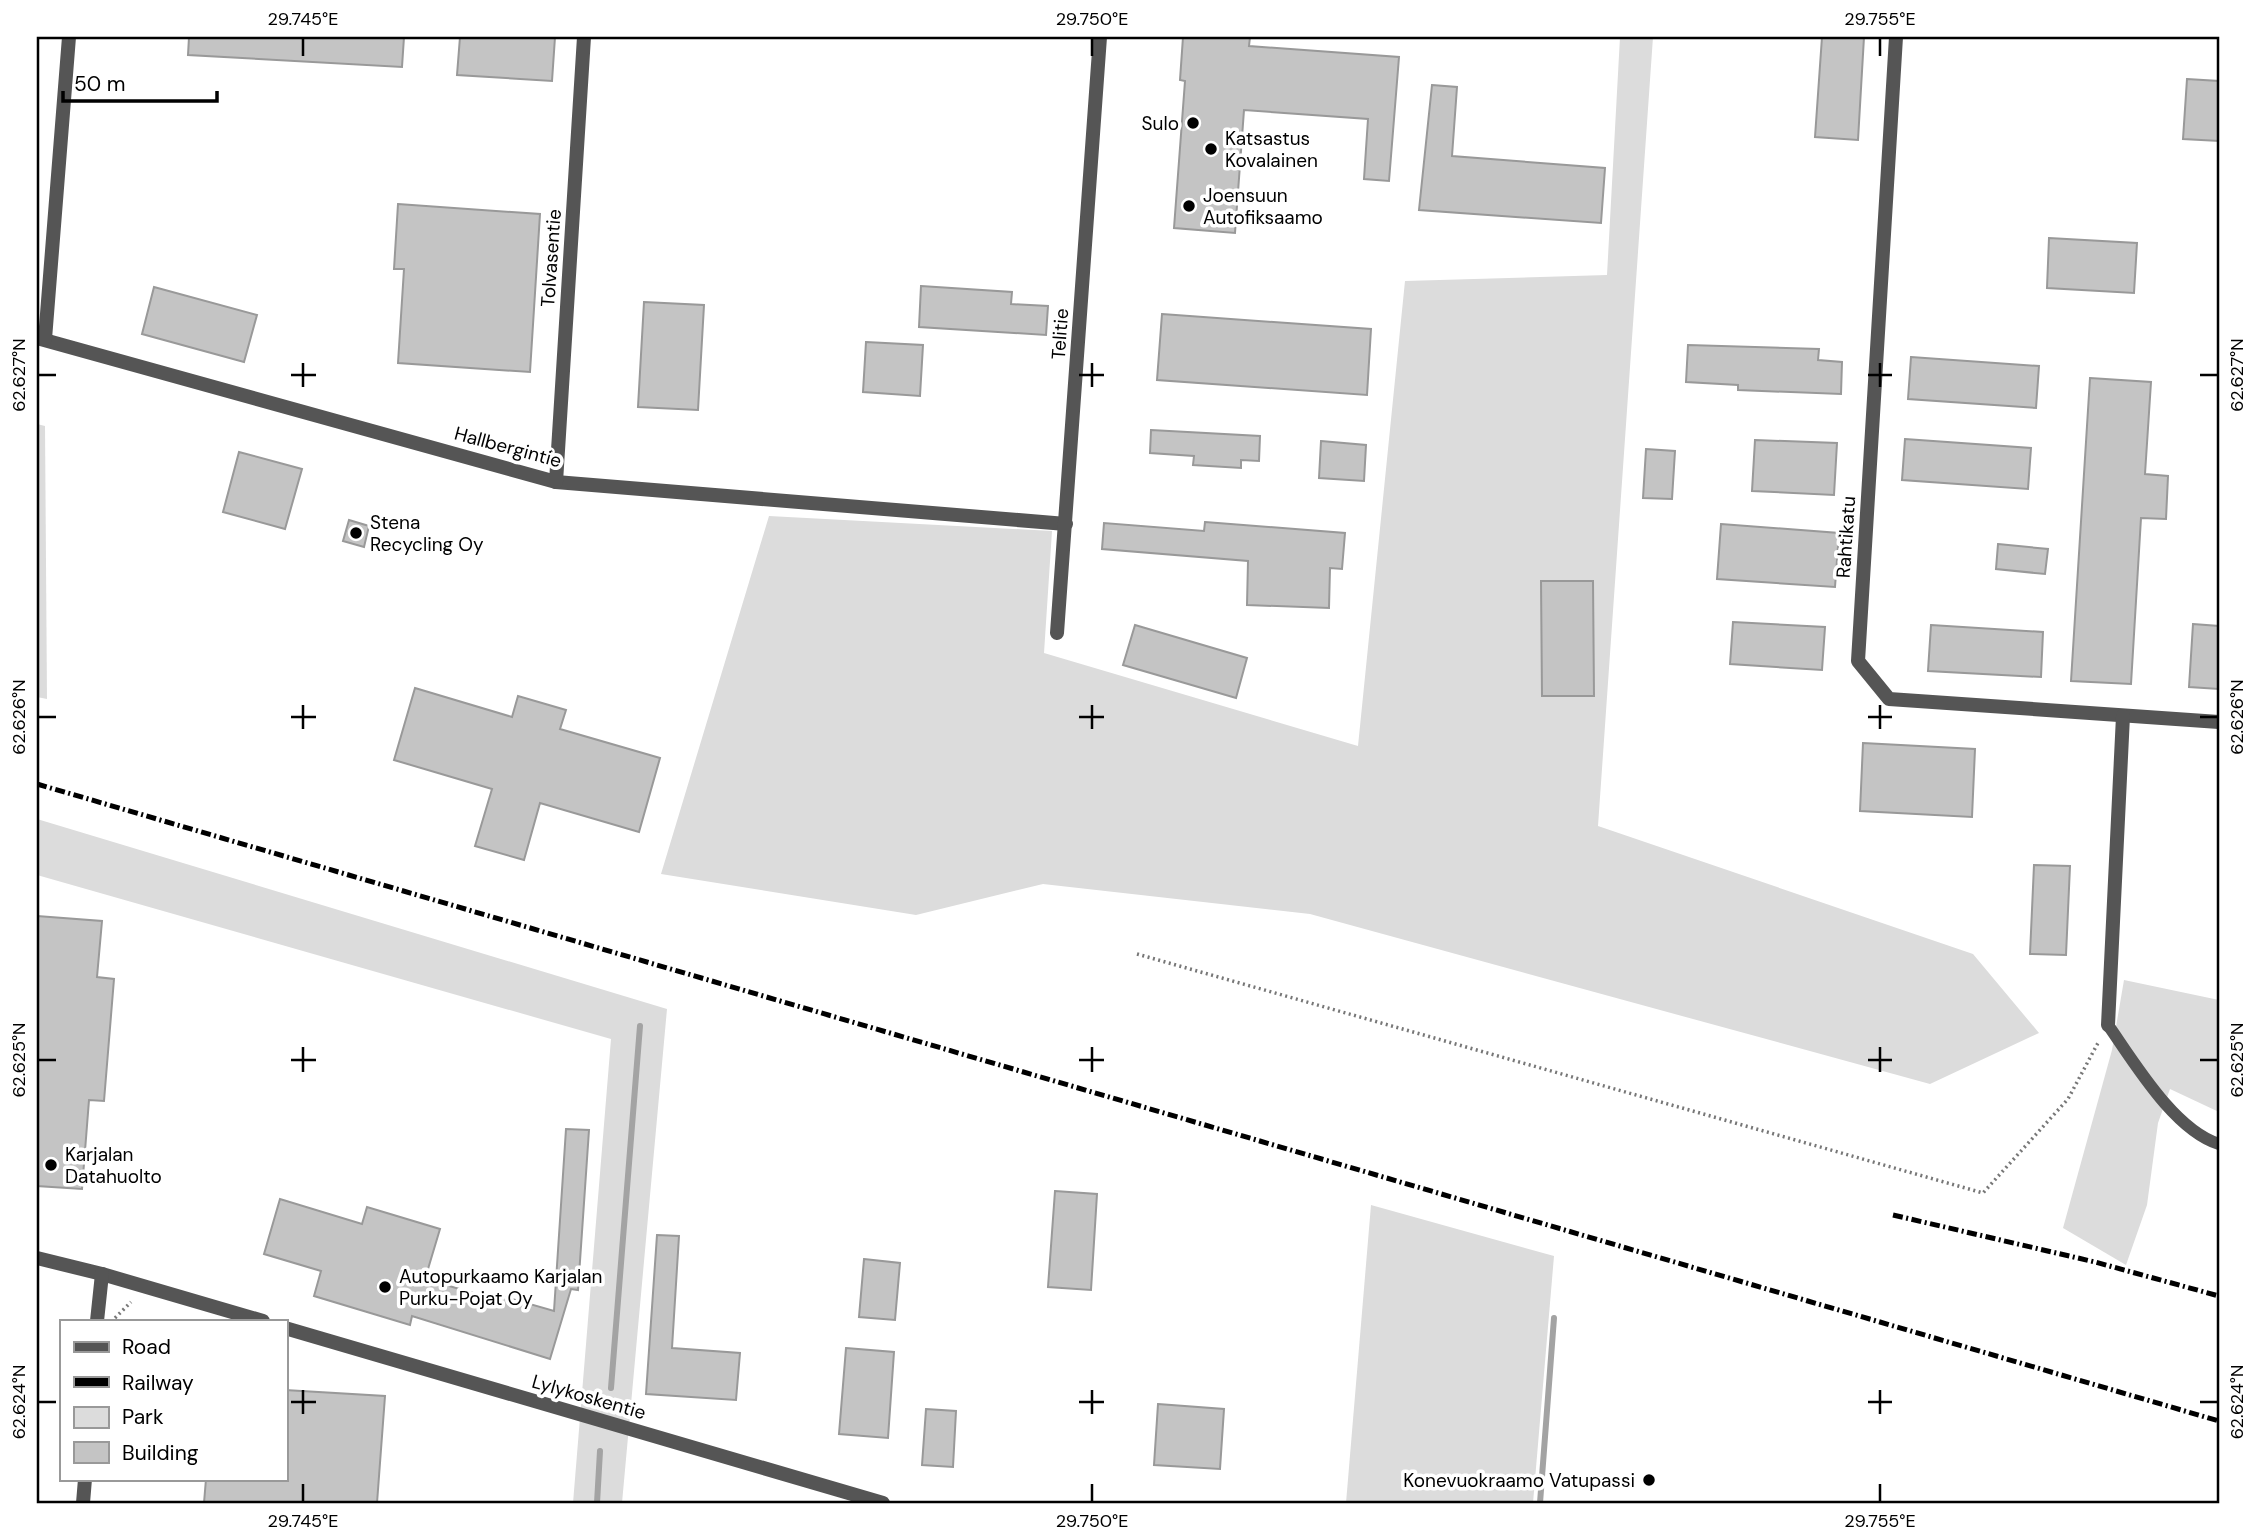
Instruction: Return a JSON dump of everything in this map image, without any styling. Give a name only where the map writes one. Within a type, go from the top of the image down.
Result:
[{"type":"street","points":[[41,338],[69,37]]},
{"type":"street","name":"Tolvasentie","points":[[556,482],[584,37]]},
{"type":"street","name":"Telitie","points":[[1058,633],[1100,37]]},
{"type":"street","name":"Rahtikatu","points":[[1896,37],[1858,661],[1889,699],[2219,722]]},
{"type":"street","name":"Hallbergintie","points":[[41,338],[556,482],[1066,524]]},
{"type":"street","points":[[2108,1025],[2123,716]]},
{"type":"street","points":[[37,1258],[260,1320]]},
{"type":"street","points":[[97,1320],[102,1274]]},
{"type":"street","name":"Lylykoskentie","points":[[287,1329],[883,1503]]},
{"type":"street","points":[[83,1503],[85,1480]]},
{"type":"lane","points":[[2108,1025],[2165,1105],[2210,1141],[2219,1144]]},
{"type":"path","points":[[1137,954],[1983,1194],[2068,1099],[2108,1025]]},
{"type":"path","points":[[112,1320],[131,1302]]},
{"type":"green space","points":[[1620,37],[1653,37],[1598,826],[1973,954],[2039,1033],[1930,1084],[1310,914],[1043,884],[916,915],[661,874],[769,516],[1052,531],[1044,653],[1358,746],[1405,281],[1607,275]]},
{"type":"green space","points":[[37,424],[45,426],[47,699],[37,697]]},
{"type":"green space","points":[[37,819],[667,1009],[622,1503],[573,1503],[611,1039],[37,875]]},
{"type":"green space","points":[[2124,980],[2219,1000],[2219,1112],[2170,1089],[2158,1123],[2147,1205],[2126,1265],[2063,1228],[2112,1050]]},
{"type":"green space","points":[[1371,1205],[1554,1256],[1533,1503],[1346,1503]]},
{"type":"building","points":[[189,37],[404,37],[402,67],[188,55]]},
{"type":"building","points":[[460,37],[555,37],[552,81],[457,75]]},
{"type":"building","name":"Katsastus Kovalainen","points":[[1183,37],[1250,37],[1249,46],[1399,57],[1389,181],[1364,179],[1368,119],[1244,110],[1235,233],[1174,228],[1185,81],[1180,80]]},
{"type":"building","points":[[1822,37],[1864,37],[1858,140],[1815,137]]},
{"type":"building","points":[[2187,79],[2219,81],[2219,141],[2183,139]]},
{"type":"building","points":[[1432,85],[1457,87],[1452,156],[1605,168],[1601,223],[1419,210]]},
{"type":"building","points":[[398,204],[540,214],[530,372],[398,363],[404,269],[394,269]]},
{"type":"building","points":[[2049,238],[2137,243],[2134,293],[2047,288]]},
{"type":"building","points":[[921,286],[1012,292],[1011,304],[1048,306],[1046,335],[919,327]]},
{"type":"building","points":[[154,287],[257,315],[244,362],[142,334]]},
{"type":"building","points":[[644,302],[704,305],[698,410],[638,407]]},
{"type":"building","points":[[1162,314],[1371,329],[1367,395],[1157,380]]},
{"type":"building","points":[[866,342],[923,345],[920,396],[863,392]]},
{"type":"building","points":[[1688,345],[1819,349],[1818,360],[1842,362],[1841,394],[1738,390],[1738,385],[1686,382]]},
{"type":"building","points":[[1911,357],[2039,366],[2036,408],[1908,399]]},
{"type":"building","points":[[2090,378],[2151,382],[2145,474],[2168,476],[2166,519],[2141,518],[2131,684],[2071,681]]},
{"type":"building","points":[[1151,430],[1260,436],[1259,461],[1241,460],[1241,468],[1193,465],[1194,456],[1150,453]]},
{"type":"building","points":[[1905,439],[2031,448],[2028,489],[1902,480]]},
{"type":"building","points":[[1755,440],[1837,443],[1834,495],[1752,491]]},
{"type":"building","points":[[1321,441],[1366,445],[1364,481],[1319,478]]},
{"type":"building","points":[[1646,449],[1675,451],[1672,499],[1643,498]]},
{"type":"building","points":[[239,452],[302,469],[285,529],[223,512]]},
{"type":"building","name":"Stena Recycling Oy","points":[[349,520],[369,526],[364,547],[343,541]]},
{"type":"building","points":[[1205,522],[1345,533],[1342,569],[1330,568],[1329,608],[1247,605],[1248,561],[1102,549],[1104,523],[1204,531]]},
{"type":"building","points":[[1721,524],[1839,533],[1835,587],[1717,579]]},
{"type":"building","points":[[1998,544],[2048,549],[2045,574],[1996,569]]},
{"type":"building","points":[[1541,581],[1593,581],[1594,696],[1542,696]]},
{"type":"building","points":[[1733,622],[1825,627],[1822,670],[1730,664]]},
{"type":"building","points":[[2193,624],[2219,626],[2219,689],[2189,687]]},
{"type":"building","points":[[1135,625],[1247,658],[1236,698],[1123,665]]},
{"type":"building","points":[[1931,625],[2043,632],[2041,677],[1928,671]]},
{"type":"building","points":[[415,688],[512,717],[518,696],[566,710],[560,729],[660,758],[639,832],[540,803],[524,860],[475,846],[492,789],[394,760]]},
{"type":"building","points":[[1863,743],[1975,749],[1972,817],[1860,811]]},
{"type":"building","points":[[2034,865],[2070,866],[2066,955],[2030,954]]},
{"type":"building","points":[[37,916],[102,921],[97,977],[114,979],[104,1101],[89,1100],[82,1189],[37,1186]]},
{"type":"building","name":"Autopurkaamo Karjalan Purku-Pojat Oy","points":[[566,1129],[589,1130],[578,1290],[571,1289],[550,1359],[412,1316],[410,1325],[314,1296],[321,1271],[264,1254],[280,1199],[362,1224],[367,1207],[440,1229],[425,1279],[501,1301],[502,1296],[554,1311]]},
{"type":"building","points":[[1055,1191],[1097,1194],[1091,1290],[1048,1287]]},
{"type":"building","points":[[657,1235],[679,1236],[672,1348],[740,1353],[736,1400],[646,1394]]},
{"type":"building","points":[[864,1259],[900,1263],[895,1320],[859,1317]]},
{"type":"building","points":[[846,1348],[894,1352],[888,1438],[839,1434]]},
{"type":"building","points":[[287,1390],[385,1396],[377,1503],[204,1503],[206,1480],[287,1480]]},
{"type":"building","points":[[1158,1404],[1224,1409],[1220,1469],[1154,1465]]},
{"type":"building","points":[[926,1409],[956,1411],[953,1467],[922,1465]]},
{"type":"waterway","points":[[611,1388],[640,1026]]},
{"type":"waterway","points":[[1540,1503],[1554,1318]]},
{"type":"waterway","points":[[597,1503],[600,1451]]},
{"type":"railway","points":[[37,784],[2219,1421]]},
{"type":"railway","points":[[1893,1215],[2095,1262],[2219,1296]]},
{"type":"place","name":"Sulo","points":[[1193,123]]},
{"type":"place","name":"Katsastus Kovalainen","points":[[1211,149]]},
{"type":"place","name":"Joensuun Autofiksaamo","points":[[1189,206]]},
{"type":"place","name":"Stena Recycling Oy","points":[[356,533]]},
{"type":"place","name":"Karjalan Datahuolto","points":[[51,1165]]},
{"type":"place","name":"Autopurkaamo Karjalan Purku-Pojat Oy","points":[[385,1287]]},
{"type":"place","name":"Konevuokraamo Vatupassi","points":[[1649,1480]]}]
